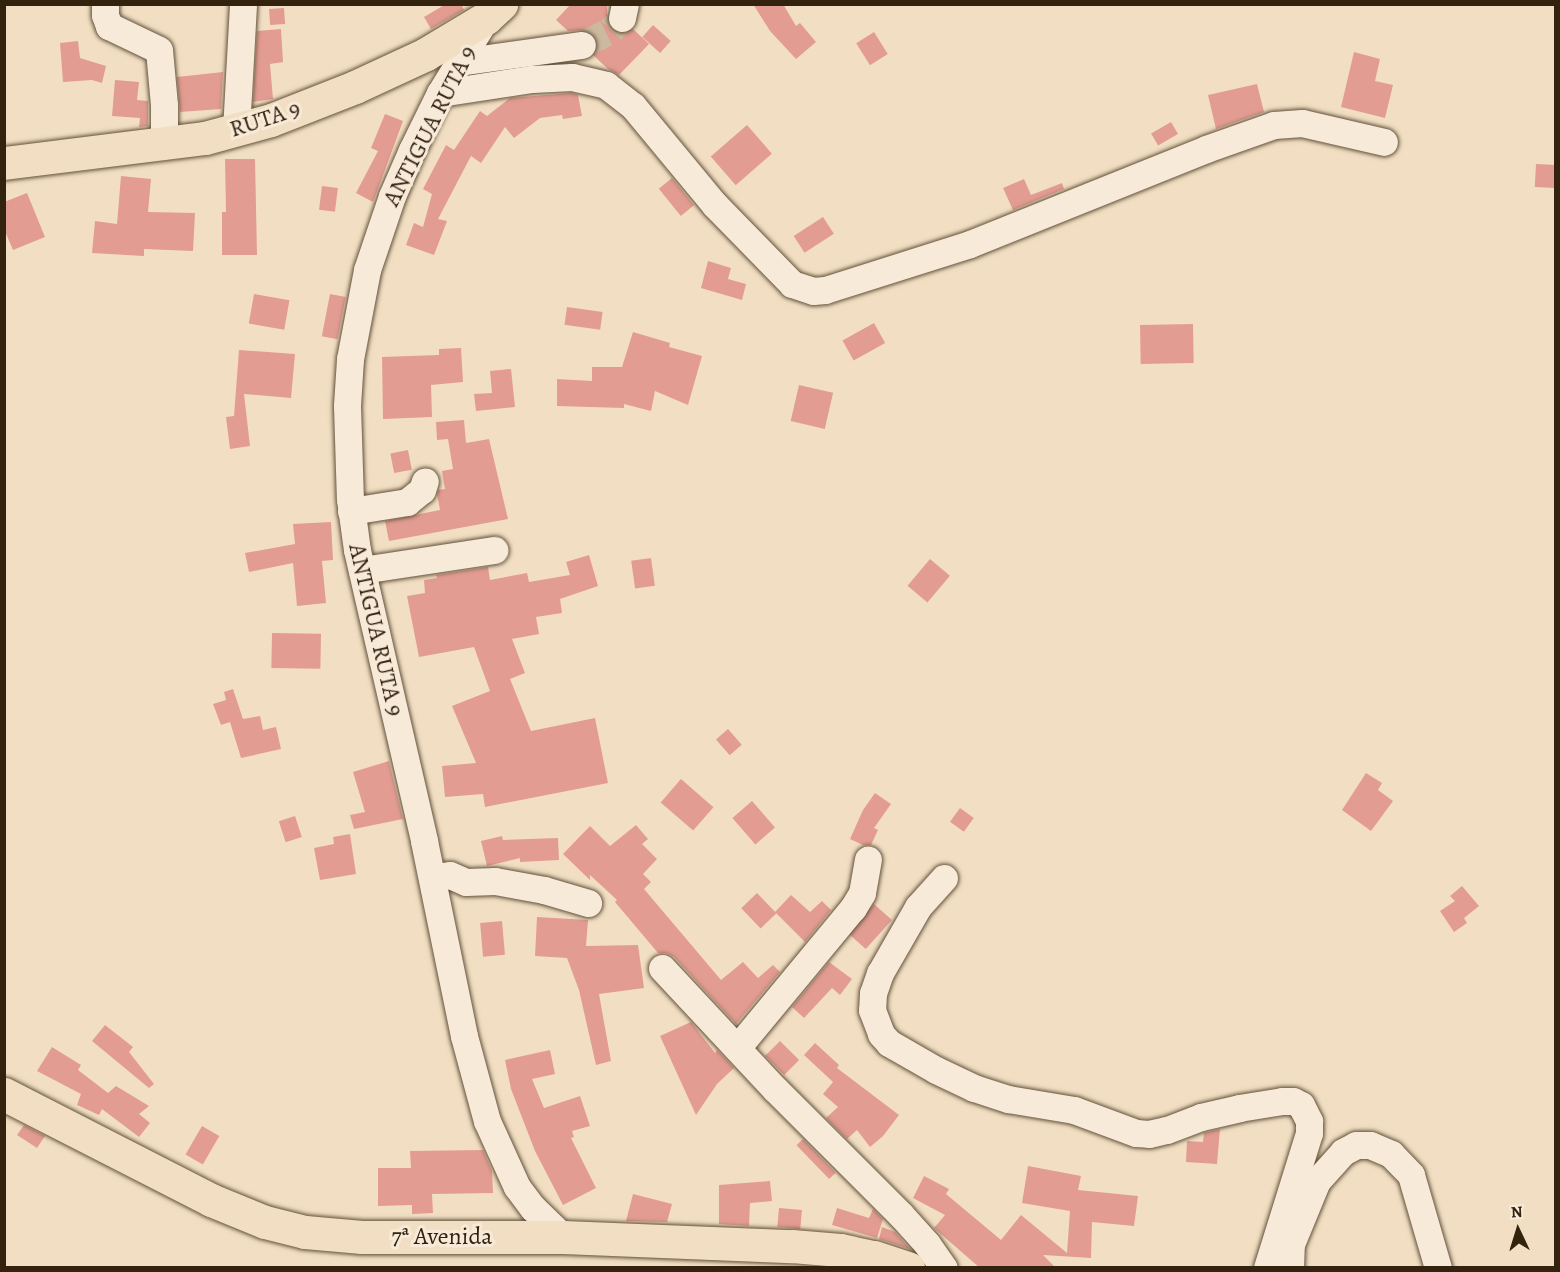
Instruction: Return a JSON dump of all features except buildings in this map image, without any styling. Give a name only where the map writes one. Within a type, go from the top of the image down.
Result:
[{"type":"main road","name":"RUTA 9","points":[[4,163],[164,144],[236,130],[271,120],[355,87],[426,54],[491,9]]},
{"type":"main road","name":"7ª Avenida","points":[[4,1094],[211,1200],[265,1222],[305,1232],[362,1237],[562,1237],[822,1258],[874,1257],[908,1268]]},
{"type":"street","points":[[105,4],[105,15],[109,26],[159,50],[164,105],[164,144]]},
{"type":"street","points":[[236,130],[243,4]]},
{"type":"street","name":"ANTIGUA RUTA 9","points":[[491,9],[440,93],[392,196],[367,270],[350,359],[347,406],[351,511],[362,570],[432,878],[464,1036],[487,1121],[518,1187],[533,1208],[562,1237]]},
{"type":"street","points":[[459,62],[582,45]]},
{"type":"street","points":[[440,93],[532,78],[572,77],[606,85],[633,106],[714,204],[792,284],[813,291],[825,290],[970,244],[1206,148],[1274,125],[1302,123],[1384,142]]},
{"type":"street","points":[[351,511],[407,502],[422,490],[425,481]]},
{"type":"street","points":[[362,570],[495,550]]},
{"type":"street","points":[[737,1048],[853,908],[862,893],[868,860]]},
{"type":"street","points":[[432,878],[450,875],[466,882],[495,881],[544,890],[588,903]]},
{"type":"street","points":[[944,878],[918,907],[880,973],[873,993],[872,1010],[881,1034],[890,1043],[936,1070],[974,1088],[1008,1099],[1074,1110],[1136,1133],[1149,1134],[1167,1130],[1201,1117],[1239,1108],[1282,1101],[1293,1101],[1301,1105],[1310,1121],[1308,1133],[1267,1268]]},
{"type":"street","points":[[662,968],[901,1215],[927,1244],[944,1268]]},
{"type":"street","points":[[1290,1268],[1291,1244],[1317,1181],[1343,1152],[1356,1145],[1370,1145],[1391,1154],[1412,1175],[1438,1268]]},
{"type":"tunnel","points":[[582,45],[611,30],[622,18]]}]
